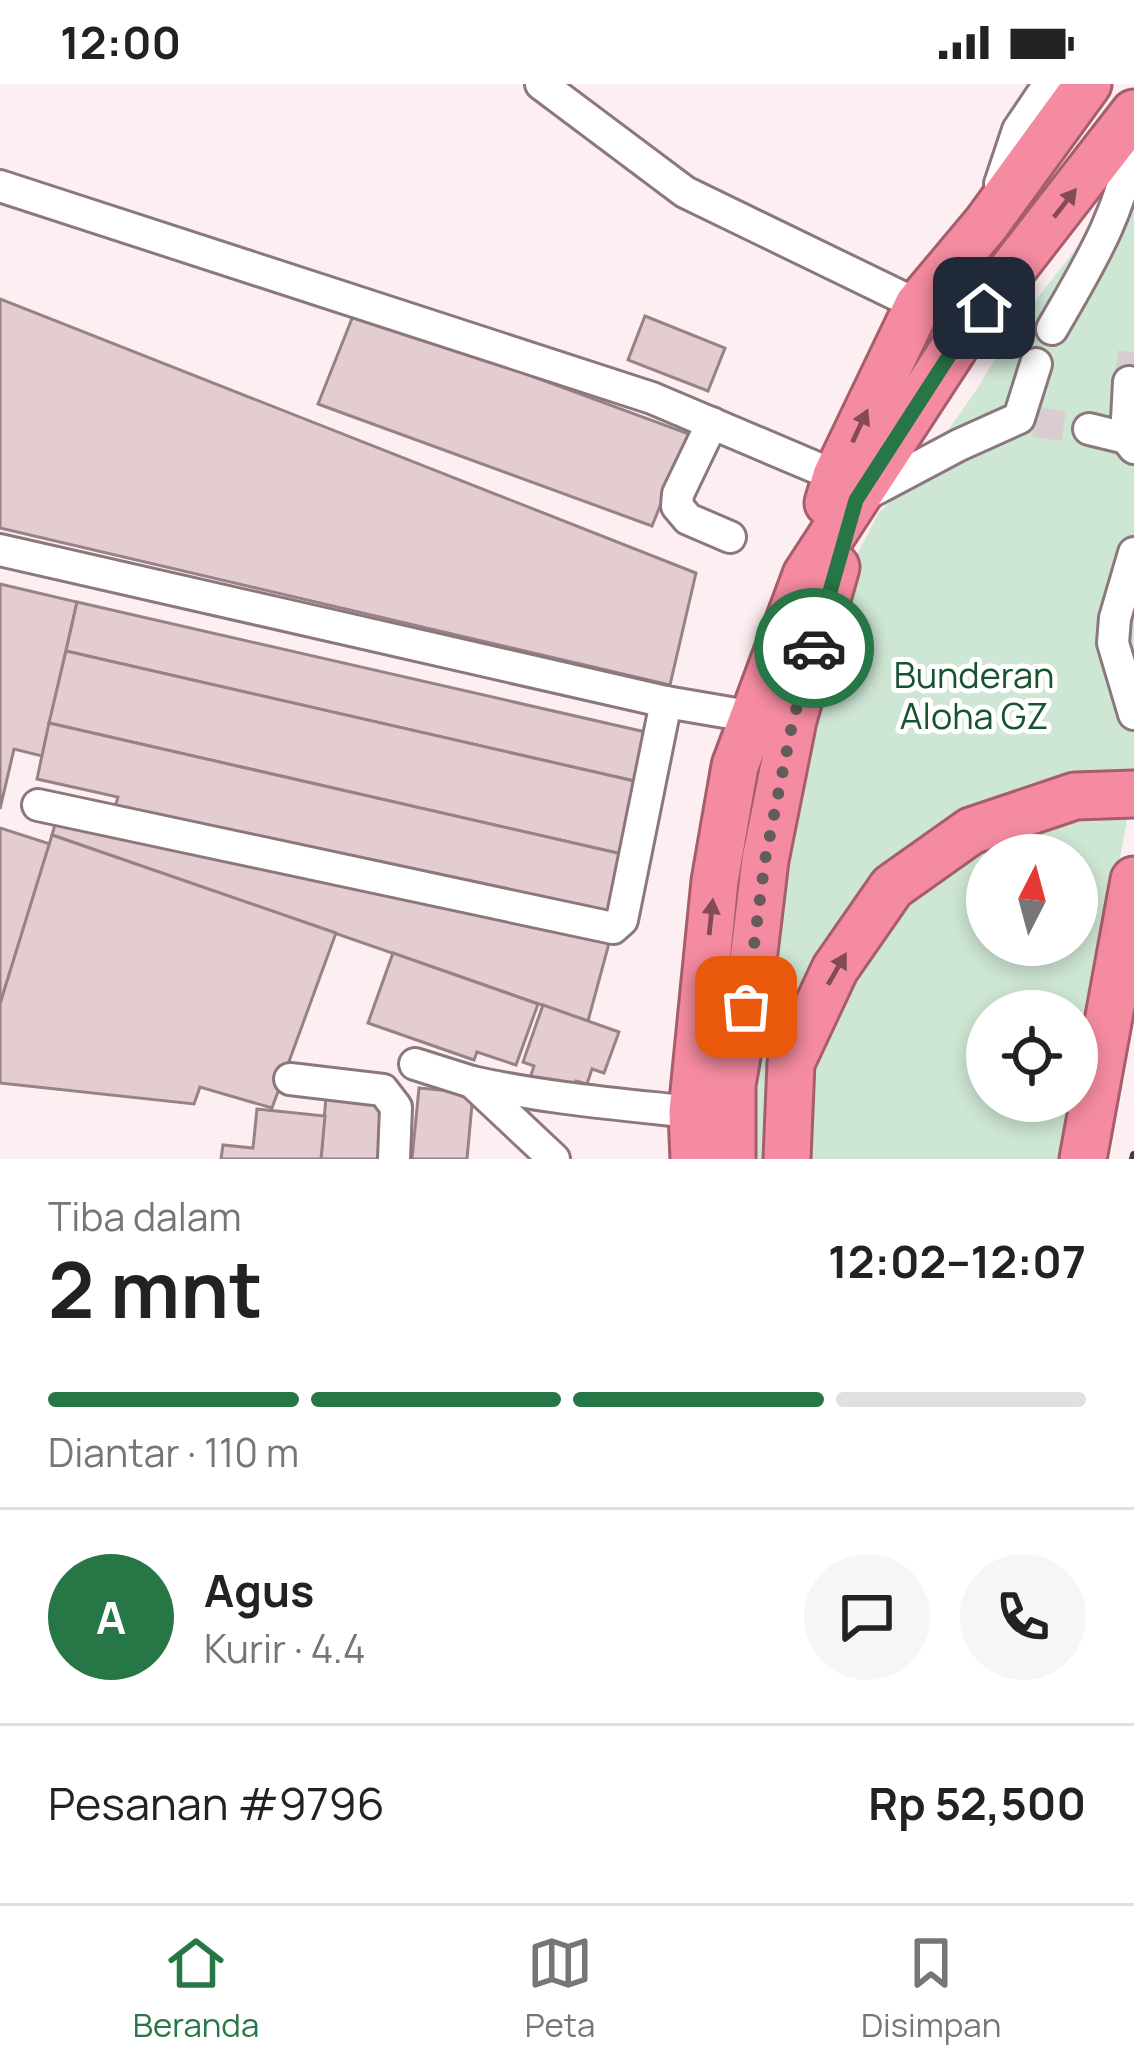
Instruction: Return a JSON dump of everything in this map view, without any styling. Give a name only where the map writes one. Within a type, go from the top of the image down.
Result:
[{"type":"highway","points":[[694,1159],[692,1112],[715,881],[735,766],[727,713],[806,574],[846,488],[918,305],[986,224],[1088,84]]},
{"type":"highway","points":[[732,1159],[732,1085],[765,860],[846,488],[1134,113]]},
{"type":"highway","points":[[787,1159],[791,1064],[835,969],[892,887],[970,831],[1076,796],[1134,794]]},
{"type":"highway","points":[[1084,1159],[1134,880]]},
{"type":"street","points":[[541,84],[685,192],[918,305]]},
{"type":"street","points":[[986,224],[1018,130],[1049,84]]},
{"type":"street","points":[[1052,329],[1102,242],[1127,182],[1134,136]]},
{"type":"street","points":[[0,186],[652,398],[846,488],[1026,420],[1036,364]]},
{"type":"street","points":[[1089,429],[1130,443],[1129,382]]},
{"type":"street","points":[[712,423],[678,494],[677,506],[688,519],[730,537]]},
{"type":"street","points":[[0,550],[727,713]]},
{"type":"street","points":[[1134,553],[1115,618],[1113,643],[1134,714]]},
{"type":"street","points":[[38,805],[613,928],[622,920],[666,702]]},
{"type":"street","points":[[415,1064],[554,1100],[591,1099],[692,1112]]},
{"type":"street","points":[[290,1079],[382,1090],[396,1107],[394,1159]]},
{"type":"street","points":[[472,1082],[554,1159]]},
{"type":"green space","name":"Bunderan Aloha GZ","points":[[1134,174],[1134,780],[1097,990],[966,990],[966,1122],[1074,1122],[1067,1159],[750,1159],[748,1079],[836,595],[878,514],[926,462],[1012,331]]},
{"type":"building","points":[[0,299],[696,573],[670,685],[0,528]]},
{"type":"building","points":[[355,311],[689,434],[652,526],[318,404]]},
{"type":"building","points":[[645,316],[725,348],[708,391],[628,360]]},
{"type":"building","points":[[0,584],[77,602],[42,756],[14,749],[0,809]]},
{"type":"building","points":[[77,602],[654,734],[643,783],[66,651]]},
{"type":"building","points":[[66,651],[643,783],[626,855],[49,723]]},
{"type":"building","points":[[49,723],[626,855],[611,920],[115,807],[118,797],[37,779]]},
{"type":"building","points":[[58,814],[611,936],[588,1021],[52,835]]},
{"type":"building","points":[[0,828],[50,844],[0,1004]]},
{"type":"building","points":[[52,835],[336,933],[272,1108],[200,1087],[194,1104],[0,1083],[0,1004]]},
{"type":"building","points":[[393,953],[538,1004],[516,1065],[477,1052],[474,1060],[368,1023]]},
{"type":"building","points":[[543,1005],[619,1032],[604,1073],[592,1069],[587,1084],[576,1081],[571,1095],[529,1081],[534,1066],[523,1062]]},
{"type":"building","points":[[419,1088],[473,1093],[467,1159],[412,1159]]},
{"type":"building","points":[[326,1096],[386,1102],[383,1159],[321,1159]]},
{"type":"building","points":[[257,1109],[325,1116],[321,1159],[221,1159],[223,1145],[253,1148]]},
{"type":"tunnel","points":[[1129,382],[1134,347]]},
{"type":"tunnel","points":[[1034,422],[1089,429]]},
{"type":"railway","points":[[1133,1159],[1134,1155]]},
{"type":"way so far","points":[[746,1007],[765,860],[793,720],[814,648]]},
{"type":"route","points":[[814,648],[863,485],[984,308]]}]
